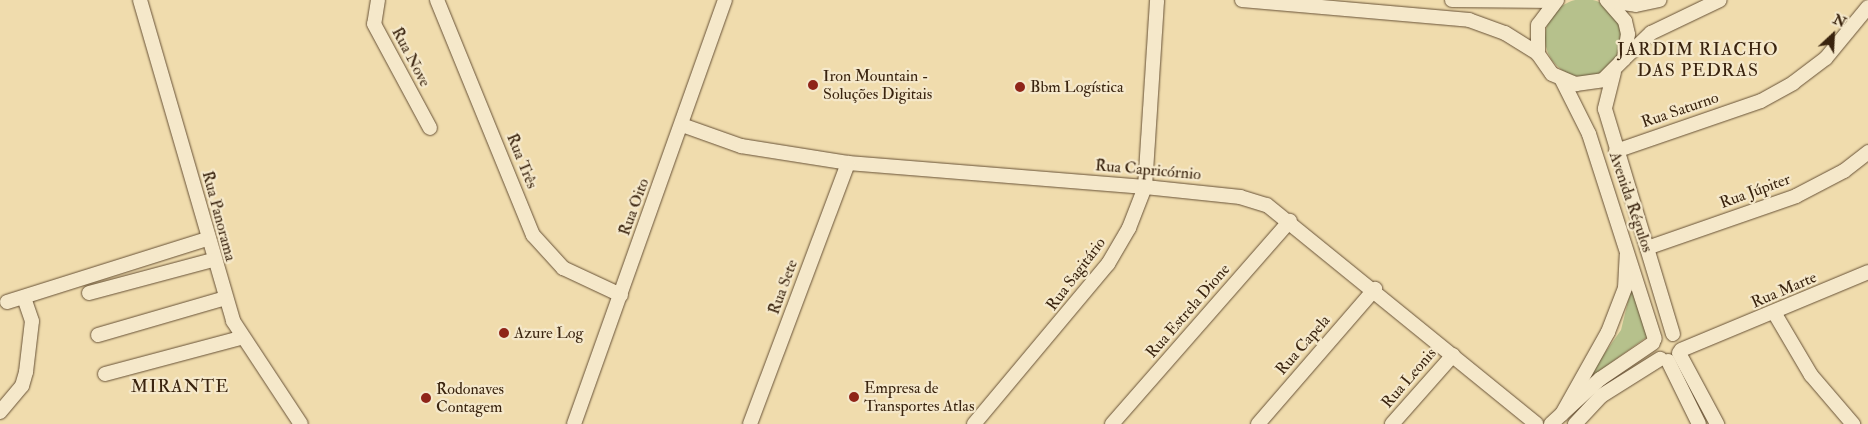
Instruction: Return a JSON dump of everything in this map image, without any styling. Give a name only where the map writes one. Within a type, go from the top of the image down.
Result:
[{"type":"street","name":"Rua Panorama","points":[[140,0],[213,260],[240,338],[301,424]]},
{"type":"street","name":"Rua Nove","points":[[378,0],[374,24],[430,128]]},
{"type":"street","name":"Rua Três","points":[[437,0],[533,235],[563,268],[621,295]]},
{"type":"street","name":"Rua Oito","points":[[574,424],[725,0]]},
{"type":"street","name":"Rua Sagitário","points":[[974,424],[1108,264],[1145,187],[1157,0]]},
{"type":"street","name":"Avenida Régulos","points":[[1242,0],[1469,20],[1505,33],[1538,54],[1562,80],[1589,134],[1628,244],[1654,341],[1673,350],[1717,424]]},
{"type":"street","points":[[1452,0],[1556,1]]},
{"type":"street","points":[[1608,0],[1636,5],[1659,0]]},
{"type":"street","points":[[1608,0],[1625,21],[1628,34],[1624,59]]},
{"type":"street","points":[[1562,80],[1590,84],[1614,72],[1624,59],[1651,33],[1720,0]]},
{"type":"street","points":[[1863,0],[1868,4]]},
{"type":"street","points":[[1538,54],[1538,25],[1556,1]]},
{"type":"street","name":"Rua Saturno","points":[[1616,151],[1777,92],[1826,58],[1868,7]]},
{"type":"street","name":"Avenida Régulos","points":[[1614,72],[1606,109],[1616,151],[1647,248],[1673,350],[1699,424]]},
{"type":"street","name":"Rua Capricórnio","points":[[682,125],[741,146],[848,163],[1145,187],[1240,197],[1267,205],[1375,289],[1536,424]]},
{"type":"street","name":"Rua Júpiter","points":[[1647,248],[1796,196],[1844,171],[1868,152]]},
{"type":"street","name":"Rua Sete","points":[[750,424],[848,163]]},
{"type":"street","name":"Rua Estrela Dione","points":[[1112,424],[1290,221]]},
{"type":"street","points":[[6,302],[24,298],[207,239]]},
{"type":"street","points":[[1562,414],[1608,332],[1625,288],[1628,244]]},
{"type":"street","points":[[89,293],[213,260]]},
{"type":"street","name":"Rua Marte","points":[[1673,350],[1775,314],[1868,273]]},
{"type":"street","name":"Rua Capela","points":[[1258,424],[1375,289]]},
{"type":"street","points":[[0,412],[22,386],[26,372],[32,320],[24,298]]},
{"type":"street","points":[[98,335],[225,298]]},
{"type":"street","points":[[1775,314],[1816,381],[1853,424]]},
{"type":"street","points":[[105,374],[240,338]]},
{"type":"street","points":[[1551,424],[1600,379],[1654,341],[1673,350]]},
{"type":"street","points":[[1575,424],[1601,396],[1673,350]]},
{"type":"street","name":"Rua Leonis","points":[[1392,424],[1453,355]]},
{"type":"green space","points":[[1584,-1],[1599,2],[1612,10],[1620,23],[1623,38],[1620,53],[1612,66],[1599,74],[1584,77],[1569,74],[1556,66],[1548,53],[1545,38],[1548,23],[1556,10],[1569,2]]},
{"type":"green space","points":[[1632,285],[1647,337],[1585,381],[1621,330]]},
{"type":"place","name":"Iron Mountain - Soluções Digitais","points":[[813,85]]},
{"type":"place","name":"Bbm Logística","points":[[1020,87]]},
{"type":"place","name":"Azure Log","points":[[504,333]]},
{"type":"place","name":"Empresa de Transportes Atlas","points":[[854,397]]},
{"type":"place","name":"Rodonaves Contagem","points":[[426,398]]},
{"type":"district","name":"JARDIM RIACHO DAS PEDRAS","points":[[1698,61]]},
{"type":"district","name":"MIRANTE","points":[[180,387]]}]
